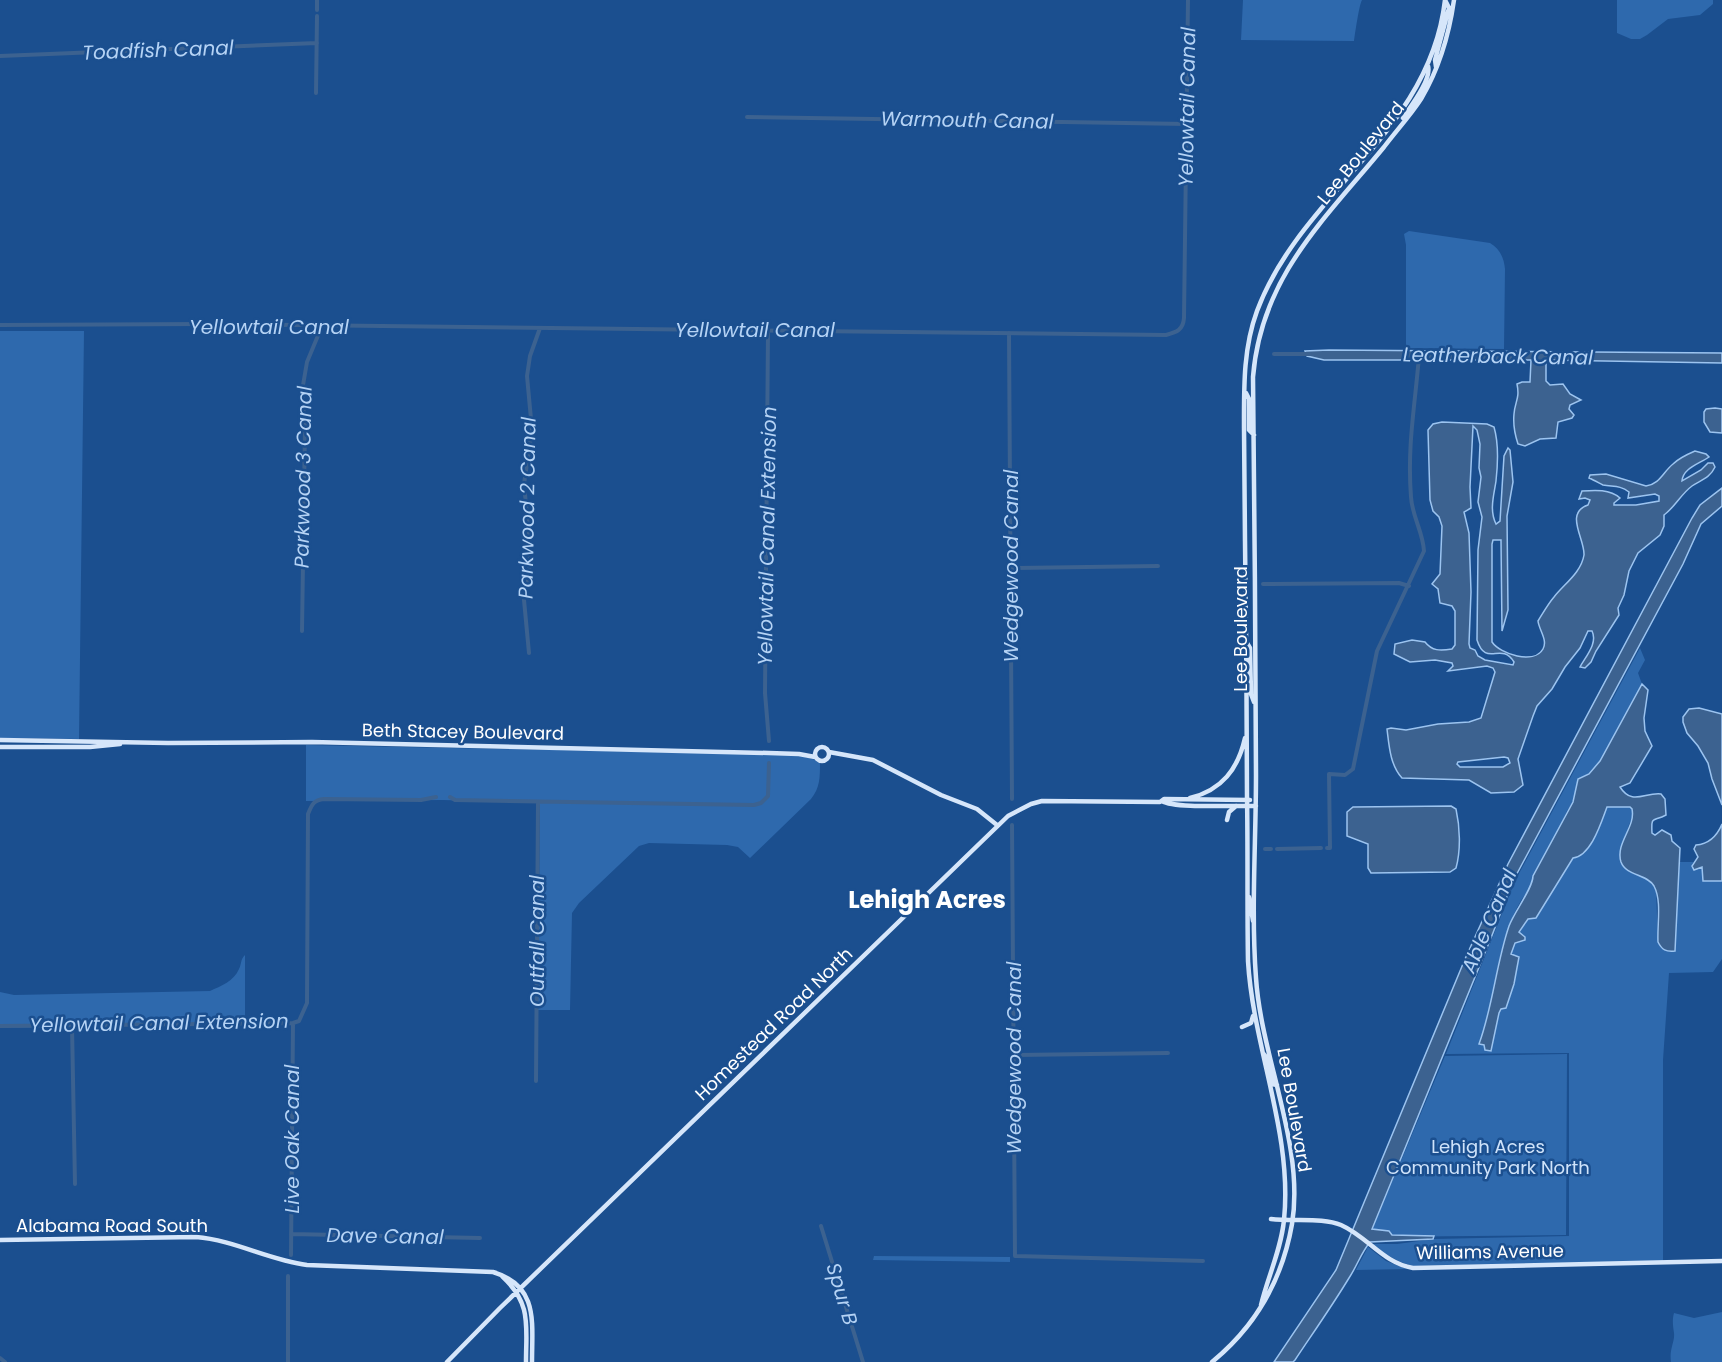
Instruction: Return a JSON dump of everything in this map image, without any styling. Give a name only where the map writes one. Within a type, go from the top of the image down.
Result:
[{"type":"main road","name":"Lee Boulevard","points":[[1260,1307],[1281,1243],[1285,1176],[1253,1010],[1248,961],[1245,365],[1256,315],[1272,278],[1288,252],[1401,113],[1418,86],[1428,66],[1439,32],[1445,0]]},
{"type":"main road","points":[[1436,68],[1435,60],[1449,8],[1445,0]]},
{"type":"main road","name":"Lee Boulevard","points":[[1212,1362],[1239,1335],[1270,1293],[1278,1275],[1292,1222],[1293,1176],[1256,976],[1255,360],[1262,324],[1273,296],[1293,259],[1420,100],[1436,68],[1448,35],[1454,0]]},
{"type":"main road","points":[[1398,129],[1430,73],[1428,66]]},
{"type":"main road","points":[[1244,391],[1249,399],[1249,430],[1254,435]]},
{"type":"main road","points":[[1246,640],[1250,648],[1251,694],[1255,703]]},
{"type":"main road","points":[[1178,800],[1208,792],[1228,777],[1241,753],[1247,720]]},
{"type":"main road","name":"Beth Stacey Boulevard","points":[[0,740],[306,742],[815,754]]},
{"type":"main road","name":"Beth Stacey Boulevard","points":[[0,747],[90,747],[126,742]]},
{"type":"main road","points":[[828,755],[825,747],[822,746],[815,754],[822,761],[828,755],[841,754],[874,761],[941,795],[977,809],[997,825]]},
{"type":"main road","name":"Homestead Road North","points":[[447,1362],[518,1290],[997,825],[1021,808],[1042,801],[1119,803],[1162,801],[1164,799],[1256,803]]},
{"type":"main road","name":"Homestead Road North","points":[[1162,801],[1168,804],[1236,806],[1247,803]]},
{"type":"main road","points":[[1227,820],[1229,812],[1236,806]]},
{"type":"main road","points":[[1248,895],[1252,919],[1255,922]]},
{"type":"main road","points":[[1251,997],[1258,996]]},
{"type":"main road","points":[[1253,1010],[1251,1023],[1242,1027],[1251,1028],[1258,1033]]},
{"type":"main road","points":[[1262,1050],[1266,1056],[1272,1084],[1277,1085]]},
{"type":"main road","name":"Williams Avenue","points":[[1271,1219],[1292,1222],[1328,1221],[1347,1229],[1397,1264],[1423,1269],[1722,1261]]},
{"type":"main road","name":"Alabama Road South","points":[[0,1240],[204,1238],[292,1263],[484,1271],[500,1274],[518,1290]]},
{"type":"main road","points":[[518,1290],[526,1313],[526,1362]]},
{"type":"main road","points":[[518,1290],[527,1297],[531,1311],[532,1362]]},
{"type":"green space","points":[[1243,0],[1362,0],[1354,41],[1241,40]]},
{"type":"green space","points":[[1617,0],[1713,0],[1713,4],[1700,15],[1668,19],[1640,39],[1631,39],[1617,33]]},
{"type":"green space","points":[[1409,231],[1490,243],[1499,251],[1505,269],[1504,349],[1406,348],[1406,245],[1404,234]]},
{"type":"green space","points":[[0,331],[84,331],[79,739],[0,738]]},
{"type":"green space","points":[[1640,648],[1645,660],[1638,673],[1642,684],[1600,761],[1589,774],[1578,779],[1573,802],[1533,884],[1511,920],[1504,940],[1480,1044],[1491,1051],[1499,1013],[1519,957],[1511,954],[1513,945],[1521,933],[1519,933],[1528,919],[1536,918],[1573,858],[1596,832],[1607,807],[1630,807],[1632,810],[1633,815],[1628,833],[1631,872],[1646,877],[1656,889],[1658,942],[1675,951],[1679,862],[1693,862],[1692,866],[1702,867],[1703,881],[1722,881],[1722,959],[1713,972],[1669,973],[1663,1060],[1663,1261],[1413,1266],[1402,1262],[1371,1244],[1397,1244],[1434,1239],[1569,1236],[1569,1053],[1446,1054],[1515,881]]},
{"type":"green space","points":[[306,745],[797,755],[820,763],[820,773],[818,786],[811,799],[750,858],[738,847],[727,845],[649,843],[639,846],[579,903],[572,913],[570,1010],[538,1010],[540,803],[443,800],[306,801]]},
{"type":"green space","points":[[245,955],[245,1024],[0,1028],[0,992],[14,995],[210,991],[234,977]]},
{"type":"green space","name":"Lehigh Acres Community Park North","points":[[1567,1054],[1566,1235],[1369,1237],[1445,1056]]},
{"type":"green space","points":[[1368,1247],[1386,1261],[1407,1269],[1356,1270]]},
{"type":"green space","points":[[874,1256],[1010,1257],[1010,1262],[873,1260]]},
{"type":"green space","points":[[1722,1312],[1722,1362],[1671,1362],[1674,1313],[1694,1318]]},
{"type":"water","points":[[1305,351],[1722,353],[1722,363],[1546,360],[1546,381],[1550,385],[1563,384],[1570,394],[1581,400],[1570,405],[1569,409],[1574,415],[1572,418],[1558,422],[1556,438],[1540,439],[1525,446],[1518,444],[1514,429],[1514,414],[1518,397],[1517,384],[1530,382],[1531,360],[1324,360],[1307,356]]},
{"type":"water","points":[[1706,409],[1722,409],[1722,433],[1710,432],[1704,422]]},
{"type":"water","points":[[1442,422],[1487,424],[1494,427],[1498,460],[1492,508],[1496,524],[1500,521],[1504,456],[1508,448],[1510,450],[1513,482],[1507,516],[1508,610],[1502,631],[1501,540],[1493,540],[1492,642],[1509,654],[1517,656],[1532,656],[1539,654],[1543,649],[1544,639],[1538,621],[1552,600],[1576,573],[1582,561],[1584,555],[1576,520],[1577,514],[1588,505],[1590,500],[1579,499],[1582,491],[1597,490],[1612,493],[1620,498],[1614,505],[1636,505],[1659,501],[1659,496],[1655,494],[1628,498],[1629,492],[1626,490],[1603,485],[1589,478],[1590,475],[1606,474],[1646,486],[1651,485],[1678,460],[1695,451],[1709,457],[1688,470],[1682,481],[1708,463],[1713,463],[1715,467],[1708,476],[1688,489],[1664,515],[1664,526],[1660,535],[1638,553],[1629,571],[1624,595],[1618,608],[1619,615],[1591,662],[1585,668],[1580,667],[1594,640],[1592,631],[1588,631],[1580,648],[1552,689],[1537,706],[1518,759],[1523,785],[1514,792],[1491,793],[1469,780],[1402,778],[1391,755],[1387,729],[1406,730],[1438,724],[1469,722],[1481,718],[1495,672],[1493,668],[1487,666],[1448,671],[1453,666],[1452,663],[1435,660],[1410,662],[1394,654],[1395,644],[1412,640],[1425,642],[1433,649],[1440,650],[1452,649],[1455,645],[1455,611],[1452,606],[1440,603],[1438,589],[1432,584],[1440,574],[1442,526],[1439,517],[1433,511],[1430,500],[1428,430],[1433,424]],"holes":[[[1473,426],[1477,430],[1480,444],[1481,477],[1478,502],[1482,517],[1478,550],[1477,640],[1485,652],[1509,656],[1514,662],[1513,665],[1485,660],[1478,656],[1469,644],[1471,592],[1469,533],[1464,512],[1471,508]],[[1508,758],[1510,763],[1503,767],[1460,767],[1457,764],[1458,762]]]},
{"type":"water","name":"Able Canal","points":[[1722,488],[1722,506],[1701,524],[1683,564],[1513,881],[1372,1229],[1389,1231],[1392,1235],[1434,1236],[1433,1239],[1370,1242],[1343,1288],[1295,1360],[1293,1362],[1274,1362],[1336,1270],[1465,959],[1508,864],[1692,518],[1700,505]]},
{"type":"water","points":[[1642,684],[1648,690],[1644,718],[1645,731],[1652,746],[1630,783],[1620,787],[1629,796],[1661,794],[1665,799],[1666,815],[1653,821],[1652,833],[1655,835],[1662,830],[1671,835],[1672,841],[1680,848],[1675,951],[1665,950],[1658,942],[1659,906],[1654,886],[1647,879],[1627,870],[1621,862],[1621,848],[1631,822],[1632,809],[1630,807],[1607,807],[1590,845],[1579,856],[1573,858],[1536,918],[1528,919],[1519,932],[1525,940],[1515,943],[1511,954],[1519,957],[1514,984],[1506,1008],[1501,1009],[1499,1013],[1491,1051],[1485,1050],[1484,1045],[1479,1044],[1509,926],[1573,802],[1578,779],[1589,774],[1600,761]]},
{"type":"water","points":[[1699,708],[1722,714],[1722,805],[1708,763],[1687,733],[1683,722],[1683,717],[1689,709]]},
{"type":"water","points":[[1451,806],[1456,809],[1459,854],[1456,868],[1450,872],[1371,873],[1368,868],[1368,844],[1347,836],[1347,812],[1353,807]]},
{"type":"water","points":[[1722,824],[1722,881],[1703,881],[1702,867],[1694,870],[1692,866],[1698,857],[1694,849],[1696,845],[1712,839]]},
{"type":"waterway","points":[[317,0],[317,10]]},
{"type":"waterway","name":"Yellowtail Canal","points":[[0,325],[202,324],[1166,335],[1179,330],[1184,318],[1188,0]]},
{"type":"waterway","points":[[316,93],[317,16]]},
{"type":"waterway","name":"Toadfish Canal","points":[[0,56],[317,43]]},
{"type":"waterway","name":"Warmouth Canal","points":[[747,117],[1187,124]]},
{"type":"waterway","name":"Parkwood 3 Canal","points":[[302,631],[305,426],[302,391],[307,362],[322,326]]},
{"type":"waterway","name":"Parkwood 2 Canal","points":[[529,653],[524,600],[529,575],[530,546],[524,484],[532,430],[527,376],[530,356],[540,328]]},
{"type":"waterway","name":"Yellowtail Canal Extension","points":[[768,331],[765,693],[769,741]]},
{"type":"waterway","name":"Wedgewood Canal","points":[[1009,333],[1012,799]]},
{"type":"waterway","name":"Leatherback Canal","points":[[1274,354],[1310,354]]},
{"type":"waterway","points":[[1327,848],[1330,848],[1329,774],[1345,775],[1353,769],[1377,651],[1424,551],[1412,504],[1410,478],[1419,356]]},
{"type":"waterway","points":[[1010,568],[1158,566]]},
{"type":"waterway","points":[[1263,584],[1399,583],[1409,586]]},
{"type":"waterway","name":"Yellowtail Canal Extension","points":[[450,797],[455,800],[754,805],[761,803],[768,796],[769,763]]},
{"type":"waterway","name":"Yellowtail Canal Extension","points":[[0,1026],[293,1023],[299,1021],[307,1003],[308,814],[312,805],[324,799],[421,800],[436,797]]},
{"type":"waterway","name":"Outfall Canal","points":[[536,1081],[538,802]]},
{"type":"waterway","name":"Wedgewood Canal","points":[[1012,825],[1015,1256],[1203,1261]]},
{"type":"waterway","points":[[1277,849],[1321,848]]},
{"type":"waterway","points":[[1265,849],[1271,849]]},
{"type":"waterway","name":"Live Oak Canal","points":[[291,1255],[293,1023]]},
{"type":"waterway","points":[[72,1026],[75,1184]]},
{"type":"waterway","points":[[1013,1055],[1168,1053]]},
{"type":"waterway","name":"Spur B","points":[[821,1226],[863,1362]]},
{"type":"waterway","name":"Dave Canal","points":[[291,1234],[480,1238]]},
{"type":"waterway","name":"Live Oak Canal","points":[[288,1276],[288,1362]]},
{"type":"waterway","points":[[0,1358],[5,1362]]},
{"type":"district","name":"Lehigh Acres","points":[[927,900]]}]
